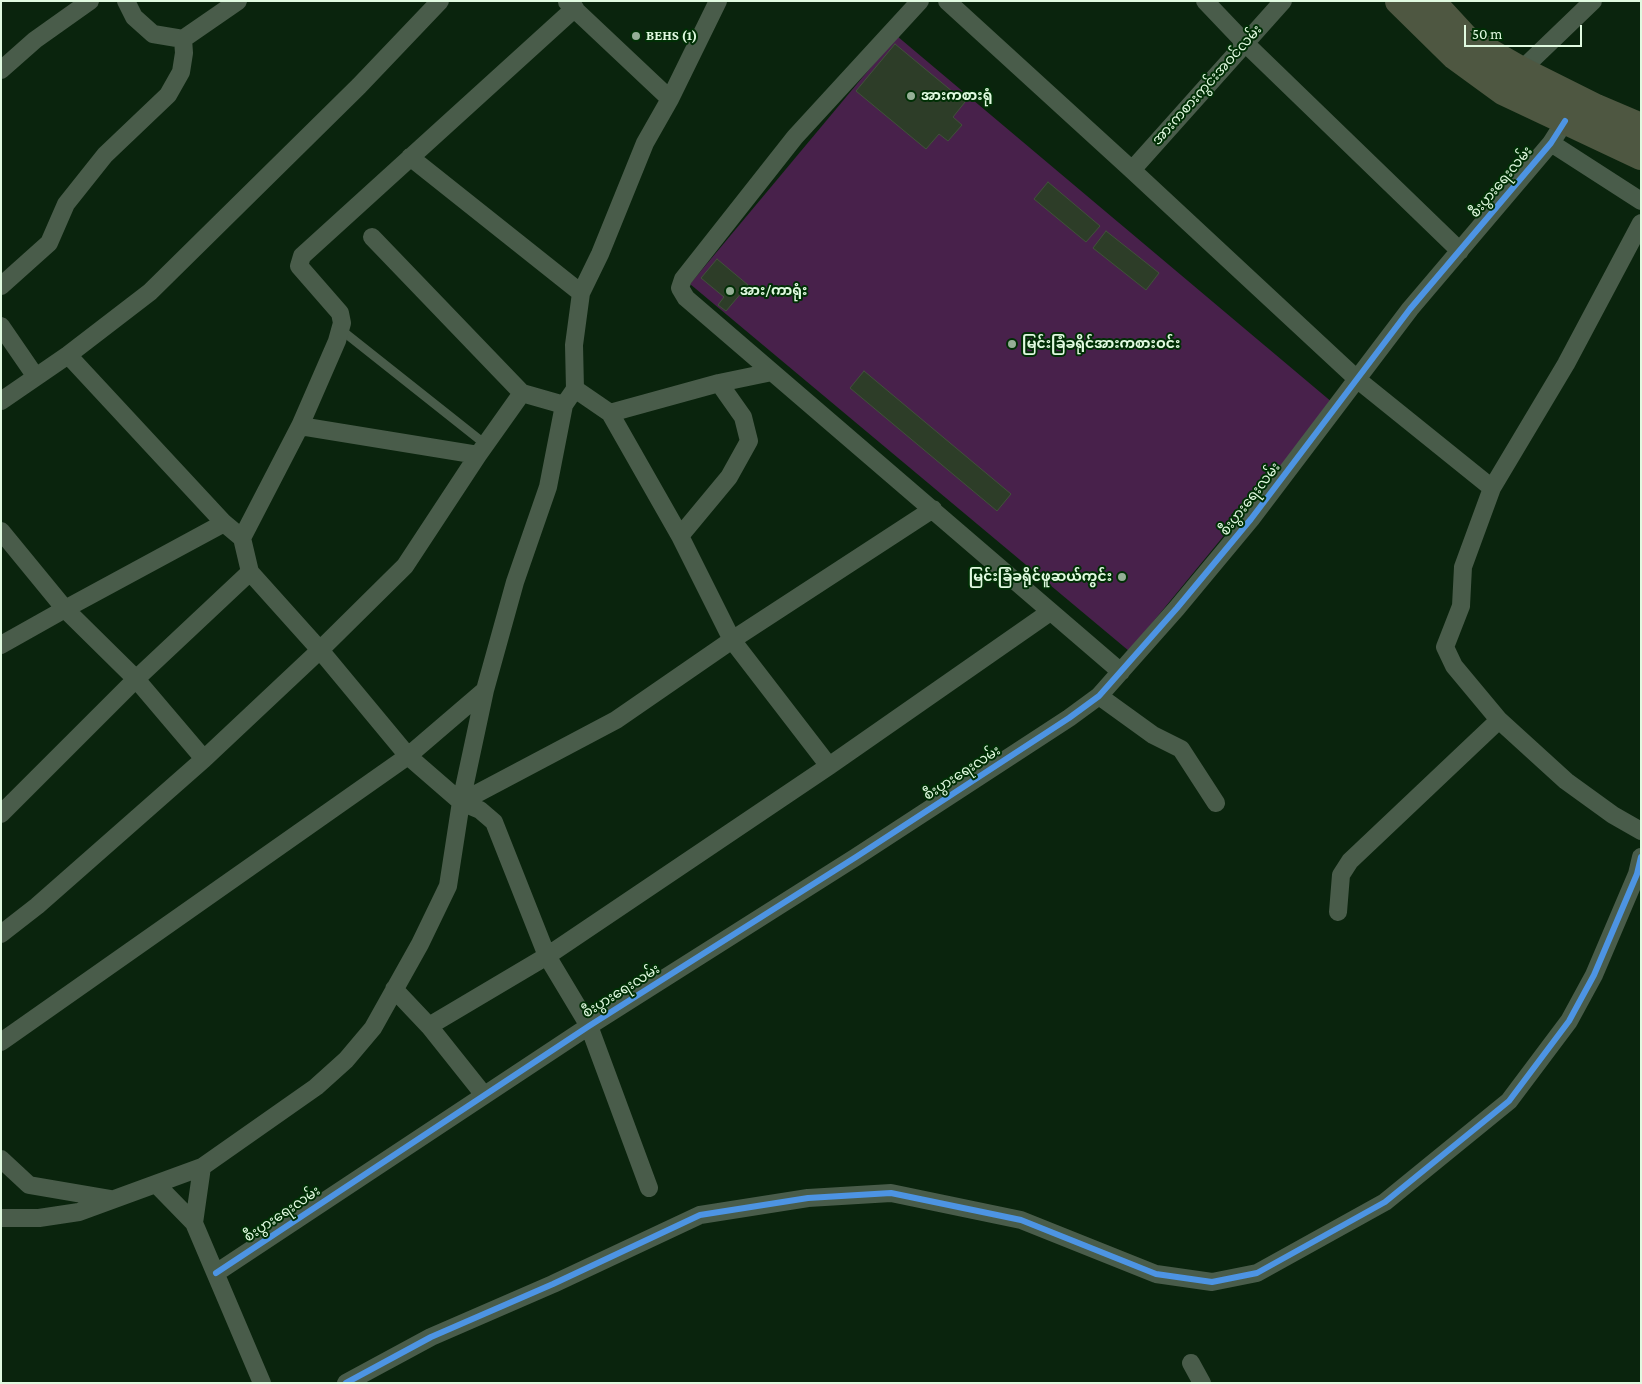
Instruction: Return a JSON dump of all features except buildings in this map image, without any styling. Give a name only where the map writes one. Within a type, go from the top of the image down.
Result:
[{"type":"highway","points":[[1400,1],[1455,56],[1558,132],[1641,156]]},
{"type":"highway","points":[[1441,5],[1466,39],[1520,70],[1596,108],[1641,127]]},
{"type":"street","points":[[1,70],[35,40],[90,1]]},
{"type":"street","points":[[126,1],[134,17],[153,34],[183,39],[238,1]]},
{"type":"street","points":[[1,401],[68,355],[150,292],[359,86],[440,1]]},
{"type":"street","points":[[1,1218],[39,1218],[79,1212],[202,1167],[316,1087],[346,1060],[373,1028],[420,944],[448,886],[461,802],[485,690],[515,582],[548,487],[564,405],[575,389],[574,345],[582,293],[600,254],[644,143],[670,99],[718,1]]},
{"type":"street","points":[[920,1],[795,137],[683,279],[680,288],[686,298],[1121,672]]},
{"type":"street","points":[[947,1],[1358,380],[1492,488]]},
{"type":"street","points":[[1205,1],[1245,43],[1460,250]]},
{"type":"street","name":"အားကစားကွင်းအဝင်လမ်း","points":[[1132,170],[1283,1]]},
{"type":"street","points":[[1503,91],[1520,70],[1593,1]]},
{"type":"street","points":[[242,538],[300,426],[338,341],[342,323],[340,313],[299,266],[302,256],[571,5],[670,99]]},
{"type":"street","points":[[1,286],[49,243],[66,204],[105,155],[168,95],[181,72],[184,53],[183,39]]},
{"type":"street","points":[[1558,132],[1641,200]]},
{"type":"street","name":"စီးပွားရေးလမ်း","points":[[216,1273],[589,1026],[856,857],[1069,718],[1099,696],[1251,519],[1410,309],[1558,132]]},
{"type":"street","points":[[410,157],[582,293]]},
{"type":"street","points":[[1641,223],[1566,364],[1492,488],[1463,567],[1461,606],[1445,647],[1454,666],[1499,720],[1566,781],[1613,815],[1641,831]]},
{"type":"street","points":[[372,237],[522,393],[564,405]]},
{"type":"street","points":[[1,326],[36,377]]},
{"type":"street","points":[[68,355],[224,523],[242,538],[250,572],[320,650],[408,756],[461,802],[480,810],[494,822],[547,956],[589,1026],[649,1188]]},
{"type":"street","points":[[610,413],[719,383],[772,372]]},
{"type":"street","points":[[680,536],[729,477],[749,441],[743,417],[719,383]]},
{"type":"street","points":[[575,389],[610,413],[680,536],[732,640],[828,766]]},
{"type":"street","points":[[1,934],[38,906],[204,759],[406,566],[522,393]]},
{"type":"street","points":[[300,426],[482,450]]},
{"type":"street","points":[[461,802],[616,720],[732,640],[932,509]]},
{"type":"street","points":[[1,645],[224,523]]},
{"type":"street","points":[[1,531],[65,609],[136,679],[204,759]]},
{"type":"street","points":[[1,814],[136,679],[250,572]]},
{"type":"street","points":[[429,1026],[547,956],[828,766],[1050,612]]},
{"type":"street","points":[[1,1042],[408,756],[485,690]]},
{"type":"street","points":[[1099,696],[1153,735],[1181,749],[1216,804]]},
{"type":"street","points":[[1338,912],[1341,875],[1350,861],[1499,720]]},
{"type":"street","points":[[346,1383],[431,1338],[553,1284],[700,1215],[808,1198],[891,1193],[1021,1220],[1156,1274],[1212,1282],[1257,1273],[1385,1202],[1509,1101],[1569,1021],[1594,975],[1637,874],[1641,857]]},
{"type":"street","points":[[394,989],[429,1026],[484,1095]]},
{"type":"street","points":[[1,1159],[29,1185],[114,1200]]},
{"type":"street","points":[[194,1223],[202,1167]]},
{"type":"street","points":[[156,1184],[194,1223],[262,1383]]},
{"type":"street","points":[[1191,1363],[1202,1383]]},
{"type":"lane","points":[[340,329],[482,450]]},
{"type":"shaded area","name":"မြင်းခြံခရိုင်အားကစားဝင်း","points":[[897,36],[1333,403],[1129,651],[690,284]]},
{"type":"cycle path","points":[[216,1273],[589,1026],[856,857],[1069,718],[1099,696],[1177,608],[1251,519],[1410,309],[1551,143],[1565,121]]},
{"type":"cycle path","points":[[346,1383],[431,1337],[553,1284],[700,1215],[808,1198],[891,1193],[1021,1220],[1156,1274],[1212,1282],[1257,1273],[1385,1202],[1509,1101],[1569,1021],[1594,975],[1637,874],[1641,857]]},
{"type":"place","name":"BEHS (1)","points":[[636,36]]},
{"type":"place","name":"အားကစားရုံ","points":[[911,96]]},
{"type":"place","name":"အား/ကာရုံး","points":[[730,291]]},
{"type":"place","name":"မြင်းခြံခရိုင်အားကစားဝင်း","points":[[1012,344]]},
{"type":"place","name":"မြင်းခြံခရိုင်ဖူဆယ်ကွင်း","points":[[1122,577]]}]
